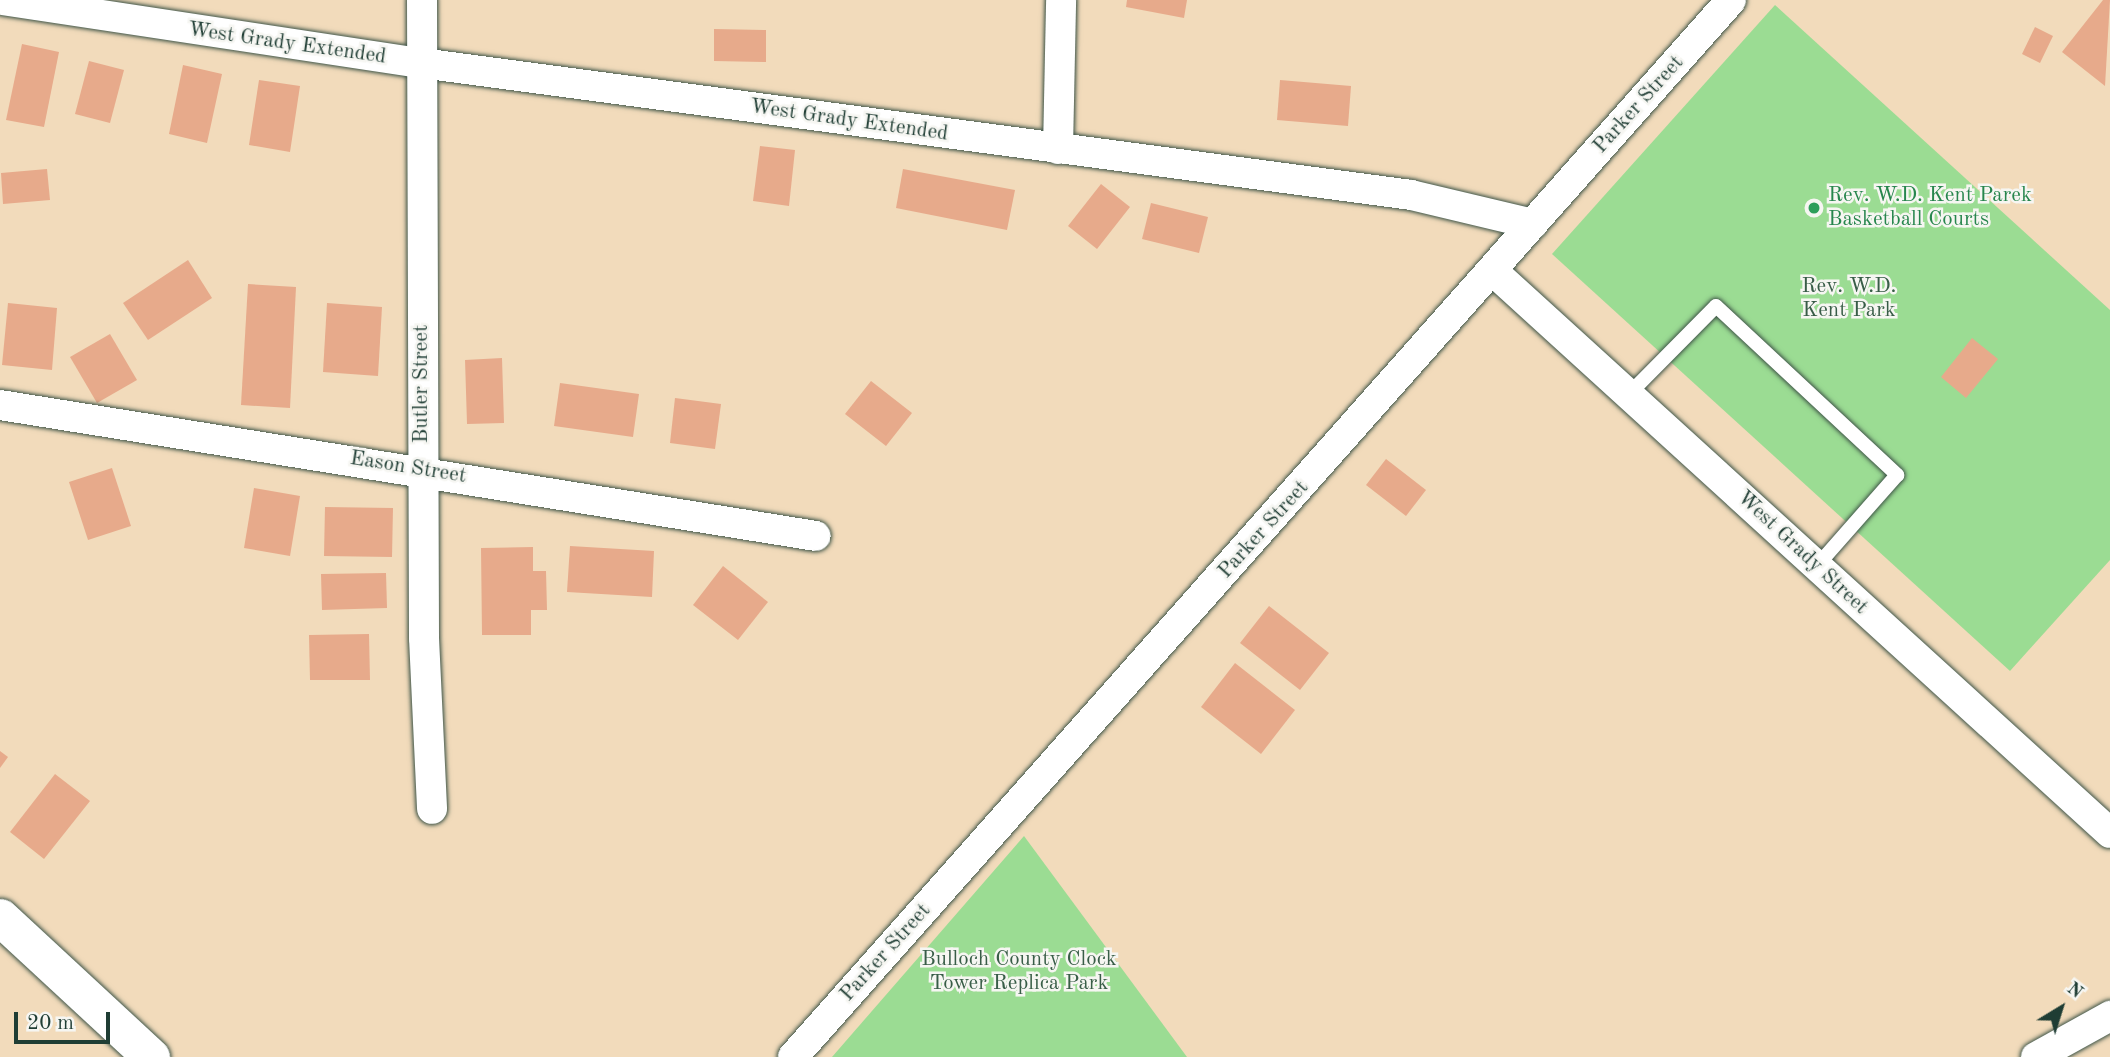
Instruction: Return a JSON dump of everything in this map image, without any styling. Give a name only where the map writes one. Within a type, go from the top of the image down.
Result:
[{"type":"street","name":"West Grady Extended","points":[[3,0],[163,27],[421,63],[1411,195],[1533,224]]},
{"type":"street","name":"Butler Street","points":[[422,0],[422,470],[432,809]]},
{"type":"street","points":[[1058,149],[1061,0]]},
{"type":"street","name":"Parker Street","points":[[793,1057],[1494,272],[1533,224],[1731,0]]},
{"type":"street","name":"West Grady Street","points":[[1494,272],[1630,393],[1816,567],[2110,833]]},
{"type":"street","name":"Eason Street","points":[[0,405],[422,470],[816,536]]},
{"type":"street","points":[[0,917],[152,1057]]},
{"type":"street","points":[[2036,1057],[2110,1016]]},
{"type":"lane","points":[[1630,393],[1716,306],[1897,475],[1816,567]]},
{"type":"green space","name":"Rev. W.D. Kent Park","points":[[1775,5],[2110,310],[2110,560],[2010,671],[1552,254]]},
{"type":"green space","name":"Bulloch County Clock Tower Replica Park","points":[[1024,836],[1187,1057],[832,1057]]},
{"type":"building","points":[[1127,0],[1187,0],[1184,18],[1126,7]]},
{"type":"building","points":[[2103,0],[2110,0],[2105,86],[2062,52]]},
{"type":"building","points":[[2035,27],[2053,36],[2040,63],[2022,54]]},
{"type":"building","points":[[714,29],[766,30],[766,62],[714,61]]},
{"type":"building","points":[[22,44],[59,52],[44,127],[6,120]]},
{"type":"building","points":[[89,61],[124,70],[110,123],[75,114]]},
{"type":"building","points":[[183,65],[222,74],[207,143],[169,134]]},
{"type":"building","points":[[259,80],[300,86],[290,152],[249,145]]},
{"type":"building","points":[[1280,80],[1351,86],[1348,126],[1277,120]]},
{"type":"building","points":[[760,146],[795,150],[789,206],[753,201]]},
{"type":"building","points":[[47,169],[50,200],[3,204],[1,173]]},
{"type":"building","points":[[903,169],[1015,190],[1007,230],[896,208]]},
{"type":"building","points":[[1101,184],[1130,207],[1097,249],[1068,226]]},
{"type":"building","points":[[1151,203],[1208,217],[1199,253],[1142,239]]},
{"type":"building","points":[[188,260],[212,298],[148,340],[123,303]]},
{"type":"building","points":[[248,284],[296,287],[290,408],[241,405]]},
{"type":"building","points":[[8,303],[57,308],[52,370],[2,365]]},
{"type":"building","points":[[327,303],[382,307],[378,376],[323,372]]},
{"type":"building","points":[[110,334],[137,380],[97,403],[70,357]]},
{"type":"building","points":[[1972,338],[1998,359],[1966,398],[1941,377]]},
{"type":"building","points":[[502,358],[504,423],[467,424],[465,360]]},
{"type":"building","points":[[871,381],[912,413],[886,446],[845,414]]},
{"type":"building","points":[[560,383],[639,394],[633,437],[554,426]]},
{"type":"building","points":[[675,398],[721,404],[715,449],[670,443]]},
{"type":"building","points":[[1386,459],[1426,490],[1406,516],[1366,485]]},
{"type":"building","points":[[112,468],[131,526],[88,540],[69,482]]},
{"type":"building","points":[[254,488],[300,496],[290,556],[244,548]]},
{"type":"building","points":[[325,507],[393,508],[392,557],[324,556]]},
{"type":"building","points":[[570,546],[654,551],[652,597],[567,592]]},
{"type":"building","points":[[533,547],[533,571],[546,571],[547,610],[531,610],[531,635],[482,635],[481,548]]},
{"type":"building","points":[[723,566],[768,602],[738,640],[693,605]]},
{"type":"building","points":[[386,573],[387,608],[322,610],[321,574]]},
{"type":"building","points":[[1269,606],[1329,653],[1300,690],[1240,643]]},
{"type":"building","points":[[369,634],[370,680],[310,680],[309,635]]},
{"type":"building","points":[[1235,663],[1295,710],[1261,754],[1201,707]]},
{"type":"building","points":[[0,751],[8,757],[0,768]]},
{"type":"building","points":[[55,774],[90,801],[44,859],[10,832]]},
{"type":"place","name":"Rev. W.D. Kent Parek Basketball Courts","points":[[1814,208]]}]
